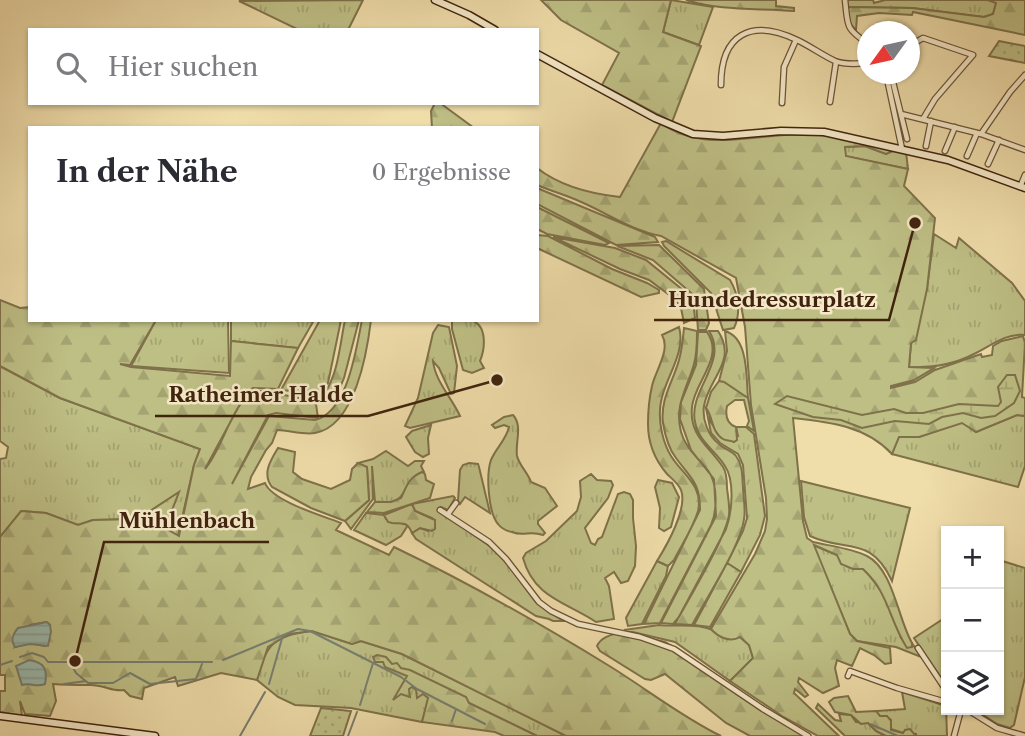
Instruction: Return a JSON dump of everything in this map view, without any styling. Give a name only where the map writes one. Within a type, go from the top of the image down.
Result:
[{"type":"main road","points":[[435,0],[491,28]]},
{"type":"main road","points":[[539,55],[655,118],[693,134],[736,136],[805,131],[842,135],[948,160],[1022,188]]},
{"type":"main road","points":[[0,716],[155,736]]},
{"type":"street","points":[[845,0],[846,20],[850,32],[857,37]]},
{"type":"street","points":[[721,85],[723,56],[732,42],[739,36],[757,31],[768,31],[796,40],[836,62],[857,65]]},
{"type":"street","points":[[920,40],[923,38],[973,55],[935,99],[923,119]]},
{"type":"street","points":[[782,103],[784,67],[796,40]]},
{"type":"street","points":[[830,103],[836,62]]},
{"type":"street","points":[[967,156],[979,133],[1025,75]]},
{"type":"street","points":[[891,84],[902,149]]},
{"type":"street","points":[[892,84],[906,139]]},
{"type":"street","points":[[901,114],[979,133],[1025,150]]},
{"type":"street","points":[[926,146],[931,121]]},
{"type":"street","points":[[945,151],[955,127]]},
{"type":"street","points":[[988,164],[999,140]]},
{"type":"street","points":[[1022,188],[1025,175]]},
{"type":"street","points":[[448,514],[456,503]]},
{"type":"street","points":[[440,510],[492,544],[539,603],[551,611],[578,624],[640,637],[674,649],[808,736]]},
{"type":"street","points":[[918,648],[941,682]]},
{"type":"street","points":[[848,676],[850,671],[941,701]]},
{"type":"street","points":[[954,736],[960,715]]},
{"type":"street","points":[[976,715],[996,728],[1025,736]]},
{"type":"green space","points":[[363,0],[349,28],[295,28],[239,1]]},
{"type":"green space","points":[[541,0],[671,0],[663,32],[701,46],[672,122],[602,85],[619,53],[561,20]]},
{"type":"green space","points":[[671,0],[713,7],[699,45],[663,32]]},
{"type":"green space","points":[[686,0],[776,0],[776,6],[794,8],[794,11],[726,8]]},
{"type":"green space","points":[[847,0],[873,0],[874,3],[885,0],[997,2],[993,14],[984,17],[912,8],[847,7]]},
{"type":"green space","points":[[988,0],[1025,0],[1025,35],[913,12],[912,15],[879,13],[857,16],[856,30],[848,17],[847,7],[912,8],[984,17],[993,14],[996,3]]},
{"type":"green space","points":[[999,41],[1025,46],[1025,63],[989,56]]},
{"type":"green space","points":[[434,105],[443,105],[471,126],[432,126],[431,111]]},
{"type":"green space","points":[[661,123],[678,133],[696,138],[733,140],[810,134],[895,150],[886,154],[865,146],[845,147],[846,156],[908,169],[904,186],[935,218],[927,289],[916,340],[911,343],[909,367],[934,368],[914,380],[891,388],[915,382],[935,370],[981,354],[982,357],[992,355],[993,346],[1023,336],[1025,343],[1022,397],[1025,398],[1025,416],[1017,415],[976,432],[962,423],[919,437],[899,437],[892,454],[859,431],[793,418],[807,538],[813,542],[861,553],[876,562],[889,583],[912,643],[912,647],[907,648],[884,597],[863,569],[853,569],[841,564],[837,555],[814,545],[850,634],[857,641],[890,648],[891,663],[885,664],[860,648],[852,666],[837,660],[835,668],[839,686],[823,693],[799,678],[798,682],[808,695],[805,697],[795,689],[794,693],[839,736],[818,736],[782,716],[730,681],[753,658],[749,645],[740,637],[724,638],[711,629],[755,554],[767,519],[751,405],[745,327],[736,278],[661,236],[640,230],[539,186],[539,169],[577,188],[620,197]]},
{"type":"green space","points":[[865,146],[886,154],[895,150],[906,152],[908,169],[845,156],[845,147]]},
{"type":"green space","points":[[539,189],[655,237],[658,242],[616,245],[539,205]]},
{"type":"green space","points":[[539,208],[609,243],[605,245],[547,234],[539,230]]},
{"type":"green space","points":[[934,234],[956,248],[959,238],[1012,283],[1025,301],[1025,335],[1005,338],[950,363],[909,367],[911,343],[927,289]]},
{"type":"green space","points":[[539,235],[548,236],[659,290],[659,293],[641,297],[539,249]]},
{"type":"green space","points":[[553,237],[615,248],[646,260],[689,295],[693,301],[695,318],[684,323],[676,300],[649,280]]},
{"type":"green space","points":[[666,241],[730,280],[738,304],[734,328],[723,330],[711,293],[664,246],[662,242]]},
{"type":"green space","points":[[659,245],[704,289],[709,323],[706,330],[698,330],[696,301],[691,293],[653,260],[617,246]]},
{"type":"green space","points":[[0,300],[20,308],[28,307],[28,322],[155,322],[130,365],[120,364],[131,367],[230,376],[231,341],[298,348],[278,389],[253,388],[245,395],[237,410],[255,390],[312,400],[316,404],[318,418],[276,413],[268,415],[232,484],[269,416],[315,420],[326,415],[335,405],[349,378],[362,322],[371,322],[362,368],[349,403],[340,417],[329,427],[315,433],[277,430],[251,477],[248,489],[265,483],[287,502],[341,523],[336,530],[338,531],[389,555],[394,547],[450,575],[558,635],[721,736],[566,736],[402,654],[361,641],[352,644],[312,631],[289,634],[268,647],[257,680],[221,673],[178,686],[175,677],[144,688],[142,699],[130,696],[124,690],[53,684],[56,701],[50,716],[25,714],[20,701],[22,716],[0,712],[0,691],[5,691],[5,675],[0,675],[0,537],[21,511],[46,513],[78,525],[93,520],[138,519],[179,492],[165,528],[179,536],[200,449],[60,398],[0,366]],"holes":[[[230,423],[217,450],[205,469]],[[46,622],[50,625],[45,646],[30,643],[15,647],[30,625]]]},
{"type":"green space","points":[[155,322],[228,322],[229,373],[131,366]]},
{"type":"green space","points":[[231,322],[313,322],[298,348],[231,341]]},
{"type":"green space","points":[[319,322],[341,322],[328,383],[317,394],[281,390]]},
{"type":"green space","points":[[345,322],[358,322],[344,378],[334,402],[326,399],[324,394],[335,369]]},
{"type":"green space","points":[[452,322],[476,322],[480,326],[484,344],[480,361],[484,368],[472,373],[463,370]]},
{"type":"green space","points":[[438,325],[449,327],[457,366],[454,393],[451,394],[433,361],[434,368],[460,416],[410,428],[405,426],[418,398],[433,333]]},
{"type":"green space","points":[[679,327],[680,348],[661,400],[660,421],[668,451],[695,487],[699,502],[690,530],[668,566],[657,561],[679,516],[682,506],[681,490],[663,469],[653,450],[648,431],[648,414],[652,386],[664,354],[662,335]]},
{"type":"green space","points":[[684,328],[697,331],[697,344],[694,364],[680,405],[679,422],[686,444],[712,477],[716,499],[711,525],[660,623],[644,624],[700,510],[696,487],[671,450],[663,423],[663,406],[680,356]]},
{"type":"green space","points":[[709,331],[718,331],[725,352],[704,406],[705,422],[715,441],[734,454],[740,463],[745,515],[737,543],[692,625],[675,624],[726,529],[730,515],[731,488],[728,472],[700,435],[695,422],[697,399],[714,354],[714,342]]},
{"type":"green space","points":[[725,331],[733,335],[742,350],[748,398],[719,381],[727,351]]},
{"type":"green space","points":[[698,332],[707,332],[713,351],[694,398],[692,417],[701,440],[725,472],[729,515],[715,551],[679,617],[673,624],[661,623],[716,516],[714,479],[691,450],[680,419],[681,402],[696,365]]},
{"type":"green space","points":[[0,366],[60,398],[200,449],[178,536],[165,529],[178,493],[138,519],[93,520],[78,525],[46,513],[22,511],[0,537],[0,459],[6,458],[8,447],[0,441]]},
{"type":"green space","points":[[1007,375],[1015,375],[1020,391],[1014,403],[995,416],[981,418],[963,413],[942,417],[929,424],[895,421],[862,428],[841,420],[813,417],[775,404],[787,396],[862,415],[894,409],[906,413],[923,413],[959,404],[998,406],[1001,402],[998,387]]},
{"type":"green space","points":[[719,381],[748,398],[754,431],[747,426],[749,421],[744,400],[735,400],[727,406],[727,419],[736,427],[737,440],[734,442],[719,436],[706,408],[711,392]]},
{"type":"green space","points":[[706,408],[710,412],[710,421],[721,437],[738,436],[736,427],[746,427],[754,434],[765,516],[760,535],[741,572],[727,563],[747,518],[743,465],[738,454],[720,443],[711,433]]},
{"type":"green space","points":[[513,415],[518,424],[517,456],[520,463],[531,482],[545,488],[557,506],[538,521],[545,533],[543,535],[506,530],[498,524],[492,511],[489,466],[509,427],[504,425],[495,428],[492,425]]},
{"type":"green space","points":[[1017,415],[1025,416],[1025,466],[1018,487],[892,454],[898,437],[919,437],[962,422],[976,432]]},
{"type":"green space","points":[[431,425],[429,454],[423,457],[415,452],[406,437],[412,431]]},
{"type":"green space","points":[[278,448],[295,452],[293,472],[302,479],[331,489],[350,480],[352,469],[358,463],[367,467],[369,500],[345,521],[311,508],[272,487],[267,472]]},
{"type":"green space","points":[[386,451],[408,466],[415,461],[424,461],[421,466],[424,472],[412,479],[397,500],[375,502],[372,466],[373,499],[351,529],[345,521],[369,500],[367,468],[358,463],[373,459]]},
{"type":"green space","points":[[478,464],[490,513],[465,497],[460,504],[458,501],[460,470],[463,465]]},
{"type":"green space","points":[[422,472],[426,480],[434,484],[430,498],[384,513],[367,512],[375,502],[391,502],[401,498],[411,480]]},
{"type":"green space","points":[[591,474],[597,480],[611,481],[613,485],[608,498],[585,528],[591,543],[595,545],[602,537],[618,494],[624,492],[630,494],[633,500],[636,546],[635,566],[628,581],[621,583],[614,572],[605,578],[609,586],[614,619],[596,622],[543,591],[528,571],[523,558],[526,553],[546,541],[577,511],[581,497],[580,481]]},
{"type":"green space","points":[[658,480],[672,483],[679,497],[671,527],[664,531],[659,528],[660,508],[655,487]]},
{"type":"green space","points":[[801,481],[910,508],[892,581],[876,557],[867,551],[810,536],[804,517]]},
{"type":"green space","points":[[453,496],[455,498],[448,510],[441,507],[439,511],[491,547],[508,564],[536,602],[563,621],[536,616],[416,539],[412,533],[420,528],[428,531],[432,518],[415,511],[412,504]]},
{"type":"green space","points":[[412,504],[415,511],[435,520],[435,529],[432,531],[420,528],[412,533],[402,523],[388,522],[384,515]]},
{"type":"green space","points":[[366,513],[384,515],[386,519],[408,525],[401,536],[386,545],[354,530]]},
{"type":"green space","points":[[813,545],[837,555],[853,569],[863,569],[886,601],[901,638],[912,643],[921,657],[896,647],[857,641],[850,634]]},
{"type":"green space","points":[[657,561],[668,566],[666,576],[642,624],[628,626],[626,618]]},
{"type":"green space","points":[[1004,562],[1025,568],[1025,677],[1014,725],[1010,728],[997,724],[984,715],[1004,715]]},
{"type":"green space","points":[[727,563],[741,572],[710,627],[694,625]]},
{"type":"green space","points":[[941,620],[941,678],[914,638]]},
{"type":"green space","points":[[659,625],[698,626],[726,638],[740,637],[749,645],[753,658],[730,681],[675,642],[624,630]]},
{"type":"green space","points":[[312,631],[352,644],[361,641],[402,654],[566,736],[537,736],[469,703],[429,698],[422,722],[351,708],[295,705],[278,697],[257,680],[264,658],[274,643],[289,635]]},
{"type":"green space","points":[[621,632],[665,642],[741,695],[810,736],[750,736],[726,723],[665,674],[651,680],[645,679],[600,651],[597,646],[604,638]]},
{"type":"green space","points":[[377,655],[466,697],[469,703],[537,736],[504,736],[495,732],[422,722],[428,698],[423,694],[417,698],[416,690],[412,687],[409,689],[410,697],[401,694],[393,700],[407,676],[385,667],[383,662],[375,662],[373,657]]},
{"type":"green space","points":[[902,692],[941,704],[941,715],[946,715],[947,736],[916,736],[891,729],[891,720],[880,716],[876,711],[905,709]]},
{"type":"green space","points":[[848,696],[856,712],[876,711],[891,721],[891,730],[903,733],[910,729],[916,736],[886,736],[868,723],[861,724],[851,715],[835,712],[829,702],[834,698]]},
{"type":"green space","points":[[818,704],[835,720],[841,721],[839,714],[851,715],[856,722],[868,723],[886,736],[845,736],[816,708]]},
{"type":"green space","points":[[321,708],[351,711],[343,736],[310,736]]},
{"type":"shaded area","points":[[47,622],[51,632],[48,646],[30,644],[15,647],[13,637],[18,628]]},
{"type":"shaded area","points":[[29,660],[44,667],[45,684],[22,685],[16,666]]},
{"type":"waterway","points":[[223,660],[298,629],[310,631],[401,677],[417,689],[456,709],[452,721]]},
{"type":"waterway","points":[[269,684],[283,635]]},
{"type":"waterway","points":[[20,657],[32,653],[44,657],[48,662],[212,662]]},
{"type":"waterway","points":[[0,665],[12,661]]},
{"type":"waterway","points":[[70,662],[76,673],[88,683],[113,683],[130,673],[150,684],[196,679],[202,664]]},
{"type":"waterway","points":[[360,705],[373,663]]},
{"type":"waterway","points":[[64,684],[86,681]]},
{"type":"waterway","points":[[240,736],[265,692]]},
{"type":"waterway","points":[[456,709],[485,724]]},
{"type":"waterway","points":[[348,736],[357,712]]},
{"type":"waterway","points":[[870,724],[898,736]]},
{"type":"place","name":"Hundedressurplatz","points":[[915,223]]},
{"type":"place","name":"Ratheimer Halde","points":[[497,380]]},
{"type":"place","name":"Mühlenbach","points":[[75,661]]}]
